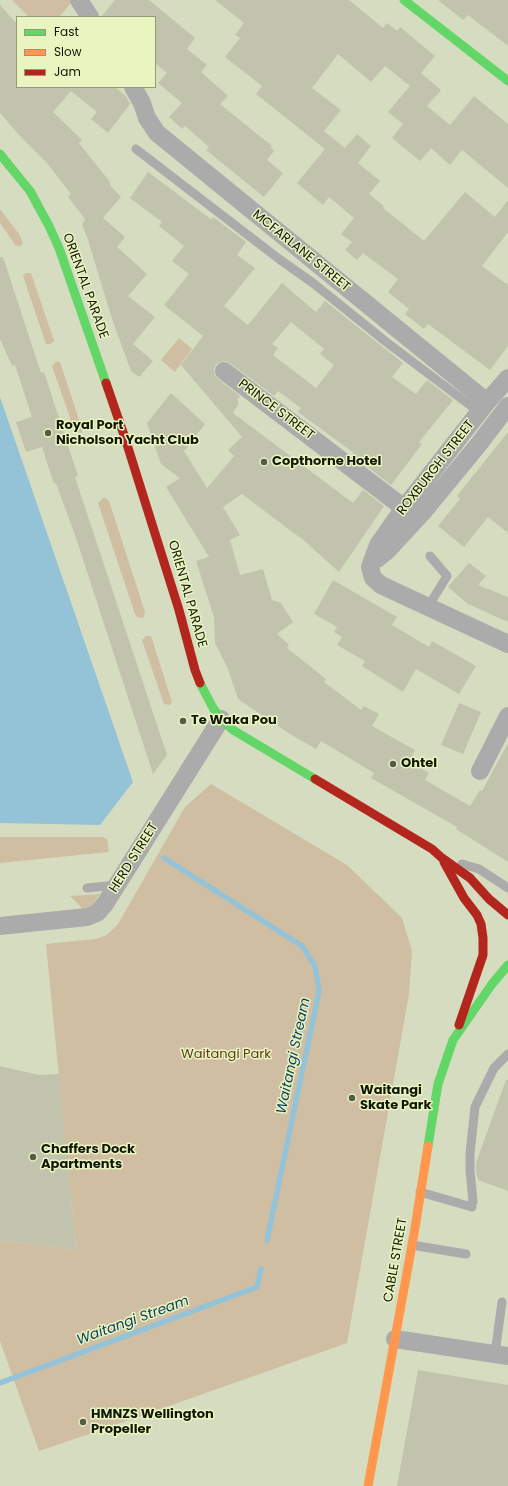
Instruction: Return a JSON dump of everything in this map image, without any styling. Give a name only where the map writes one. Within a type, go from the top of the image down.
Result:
[{"type":"main road","points":[[404,0],[508,81]]},
{"type":"main road","name":"ORIENTAL PARADE","points":[[0,154],[30,191],[59,248],[125,438],[179,610],[195,670],[204,694],[221,719],[233,730],[432,849],[470,878],[489,899],[504,912]]},
{"type":"main road","name":"CABLE STREET","points":[[368,1486],[412,1245],[438,1084],[483,955],[481,924],[477,915],[464,898],[442,858]]},
{"type":"main road","name":"CABLE STREET","points":[[453,1040],[492,984],[508,965]]},
{"type":"street","points":[[79,0],[89,16]]},
{"type":"street","name":"MCFARLANE STREET","points":[[133,88],[142,103],[147,118],[157,134],[483,407]]},
{"type":"street","name":"PRINCE STREET","points":[[224,371],[404,508]]},
{"type":"street","name":"ROXBURGH STREET","points":[[371,563],[378,545],[404,508],[483,407],[508,378]]},
{"type":"street","name":"ROXBURGH STREET","points":[[371,563],[388,550],[423,512],[508,406]]},
{"type":"street","points":[[371,563],[371,574],[376,582],[508,643]]},
{"type":"street","points":[[480,771],[508,716]]},
{"type":"street","name":"HERD STREET","points":[[0,926],[87,917],[97,913],[105,904],[221,719]]},
{"type":"street","points":[[395,1339],[502,1355]]},
{"type":"lane","points":[[136,149],[279,259],[313,283],[385,341],[483,407]]},
{"type":"lane","points":[[428,607],[447,576],[430,556]]},
{"type":"lane","points":[[442,858],[479,869],[508,888]]},
{"type":"lane","points":[[87,888],[117,885]]},
{"type":"lane","points":[[504,912],[508,900]]},
{"type":"lane","points":[[420,1192],[473,1204],[470,1153],[475,1107],[494,1068],[508,1054]]},
{"type":"lane","points":[[412,1245],[466,1254]]},
{"type":"lane","points":[[502,1302],[502,1355]]},
{"type":"green space","points":[[12,0],[71,0],[72,2],[60,16],[28,16]]},
{"type":"green space","points":[[0,209],[19,234],[23,243],[20,246],[16,246],[0,223]]},
{"type":"green space","points":[[26,273],[31,273],[54,341],[50,344],[46,344],[23,276]]},
{"type":"green space","points":[[179,338],[192,349],[175,372],[161,360]]},
{"type":"green space","points":[[57,361],[60,362],[82,433],[75,432],[52,366]]},
{"type":"green space","points":[[103,498],[106,498],[109,501],[145,612],[144,617],[141,618],[137,617],[135,614],[98,503]]},
{"type":"green space","points":[[146,636],[151,636],[172,702],[170,705],[164,704],[142,640]]},
{"type":"green space","name":"Waitangi Park","points":[[211,784],[347,865],[402,918],[412,951],[409,994],[347,1343],[39,1451],[0,1341],[0,1240],[76,1250],[46,944],[96,939],[107,935],[118,924],[185,807]]},
{"type":"green space","points":[[0,837],[103,837],[107,839],[109,852],[0,863]]},
{"type":"green space","points":[[100,894],[92,905],[83,909],[70,896]]},
{"type":"water","points":[[0,397],[133,782],[100,825],[0,823]]},
{"type":"building","points":[[115,0],[149,0],[195,38],[187,49],[207,65],[201,72],[228,96],[220,104],[272,146],[271,148],[274,151],[267,160],[283,173],[264,197],[206,150],[209,147],[185,126],[182,129],[169,117],[182,103],[158,83],[167,73],[156,64],[156,16],[102,16]]},
{"type":"building","points":[[215,0],[349,0],[383,28],[387,23],[397,31],[400,27],[435,56],[421,73],[441,90],[427,106],[450,125],[474,96],[508,124],[508,188],[462,150],[450,165],[431,148],[420,161],[392,138],[403,124],[388,112],[410,86],[385,66],[371,82],[338,54],[312,88],[341,110],[324,131],[345,148],[357,134],[371,146],[358,163],[380,181],[369,194],[384,206],[383,208],[424,241],[465,192],[495,217],[508,200],[508,232],[482,266],[508,285],[508,346],[490,370],[428,324],[424,329],[405,314],[409,309],[388,292],[398,279],[363,253],[357,260],[345,250],[352,242],[341,234],[354,218],[329,197],[323,205],[297,183],[325,149],[256,94],[262,86],[225,57],[240,38],[235,35],[244,23]]},
{"type":"building","points":[[438,0],[508,0],[508,46],[468,15],[463,20]]},
{"type":"building","points":[[0,5],[16,23],[16,88],[116,88],[126,96],[130,104],[108,133],[91,119],[97,112],[71,91],[53,112],[82,140],[79,143],[110,182],[110,185],[121,197],[103,218],[125,237],[117,247],[147,274],[128,296],[155,317],[133,344],[153,361],[139,377],[131,371],[113,322],[82,224],[85,219],[68,197],[71,194],[47,163],[19,135],[0,113]]},
{"type":"building","points":[[148,172],[212,220],[213,217],[246,242],[237,255],[255,268],[224,306],[248,325],[282,283],[316,312],[325,301],[403,363],[392,377],[416,394],[427,380],[453,400],[419,442],[422,444],[391,485],[352,455],[354,453],[298,412],[301,408],[278,391],[274,396],[230,363],[225,361],[220,362],[216,364],[214,369],[215,375],[240,396],[237,400],[239,403],[233,413],[353,503],[363,490],[384,506],[339,572],[300,537],[242,494],[223,507],[240,535],[230,540],[240,575],[263,569],[272,600],[281,603],[293,622],[277,634],[289,645],[287,648],[326,679],[324,682],[361,710],[364,706],[379,714],[372,726],[415,750],[409,762],[429,773],[425,780],[470,806],[480,790],[482,791],[508,743],[508,862],[456,829],[457,827],[371,778],[374,773],[321,741],[316,749],[290,734],[238,699],[228,669],[215,643],[214,617],[196,561],[209,557],[166,487],[180,478],[161,464],[147,423],[171,393],[205,424],[184,451],[207,488],[234,456],[228,450],[242,437],[181,365],[203,336],[164,305],[189,274],[172,261],[184,246],[159,226],[162,222],[130,198]],"holes":[[[291,322],[324,349],[320,354],[334,365],[316,388],[273,355],[278,348],[272,344]]]},
{"type":"building","points":[[0,257],[3,257],[41,373],[44,372],[78,476],[75,477],[167,755],[153,774],[76,538],[56,483],[54,484],[42,447],[26,452],[16,422],[32,417],[15,365],[12,366],[0,339]]},
{"type":"building","points":[[508,432],[508,533],[488,517],[464,547],[438,526],[460,499],[457,496]]},
{"type":"building","points":[[469,563],[486,576],[478,585],[508,597],[508,622],[468,604],[448,587]]},
{"type":"building","points":[[333,580],[397,617],[392,625],[429,647],[432,641],[476,666],[459,694],[416,669],[403,692],[362,666],[365,661],[337,645],[342,637],[334,632],[337,627],[314,614]]},
{"type":"building","points":[[459,703],[481,712],[463,754],[441,745]]},
{"type":"building","name":"Chaffers Dock Apartments","points":[[0,1066],[39,1075],[59,1074],[76,1250],[0,1240]]},
{"type":"building","points":[[506,1080],[508,1080],[508,1191],[478,1180],[476,1170],[476,1163]]},
{"type":"building","points":[[418,1370],[508,1385],[508,1486],[397,1486]]},
{"type":"waterway","name":"Waitangi Stream","points":[[164,858],[302,946],[315,966],[319,991],[267,1240]]},
{"type":"waterway","name":"Waitangi Stream","points":[[0,1383],[257,1287],[261,1269]]},
{"type":"traffic: fast","points":[[404,0],[508,81]]},
{"type":"traffic: fast","points":[[0,154],[30,191],[49,226],[59,248],[106,383]]},
{"type":"traffic: fast","points":[[200,683],[213,708],[221,719],[233,730],[315,779]]},
{"type":"traffic: fast","points":[[428,1146],[438,1084],[453,1040],[492,984],[508,965]]},
{"type":"traffic: slow","points":[[368,1486],[414,1234],[428,1146]]},
{"type":"traffic: jam","points":[[106,383],[125,438],[179,610],[195,670],[200,683]]},
{"type":"traffic: jam","points":[[315,779],[432,849],[470,878],[489,899],[508,915]]},
{"type":"traffic: jam","points":[[444,862],[464,898],[477,915],[481,924],[483,938],[483,955],[459,1025]]},
{"type":"place","name":"Royal Port Nicholson Yacht Club","points":[[48,433]]},
{"type":"place","name":"Copthorne Hotel","points":[[264,462]]},
{"type":"place","name":"Te Waka Pou","points":[[183,721]]},
{"type":"place","name":"Ohtel","points":[[393,764]]},
{"type":"place","name":"Waitangi Skate Park","points":[[352,1098]]},
{"type":"place","name":"Chaffers Dock Apartments","points":[[33,1157]]},
{"type":"place","name":"HMNZS Wellington Propeller","points":[[83,1422]]}]
